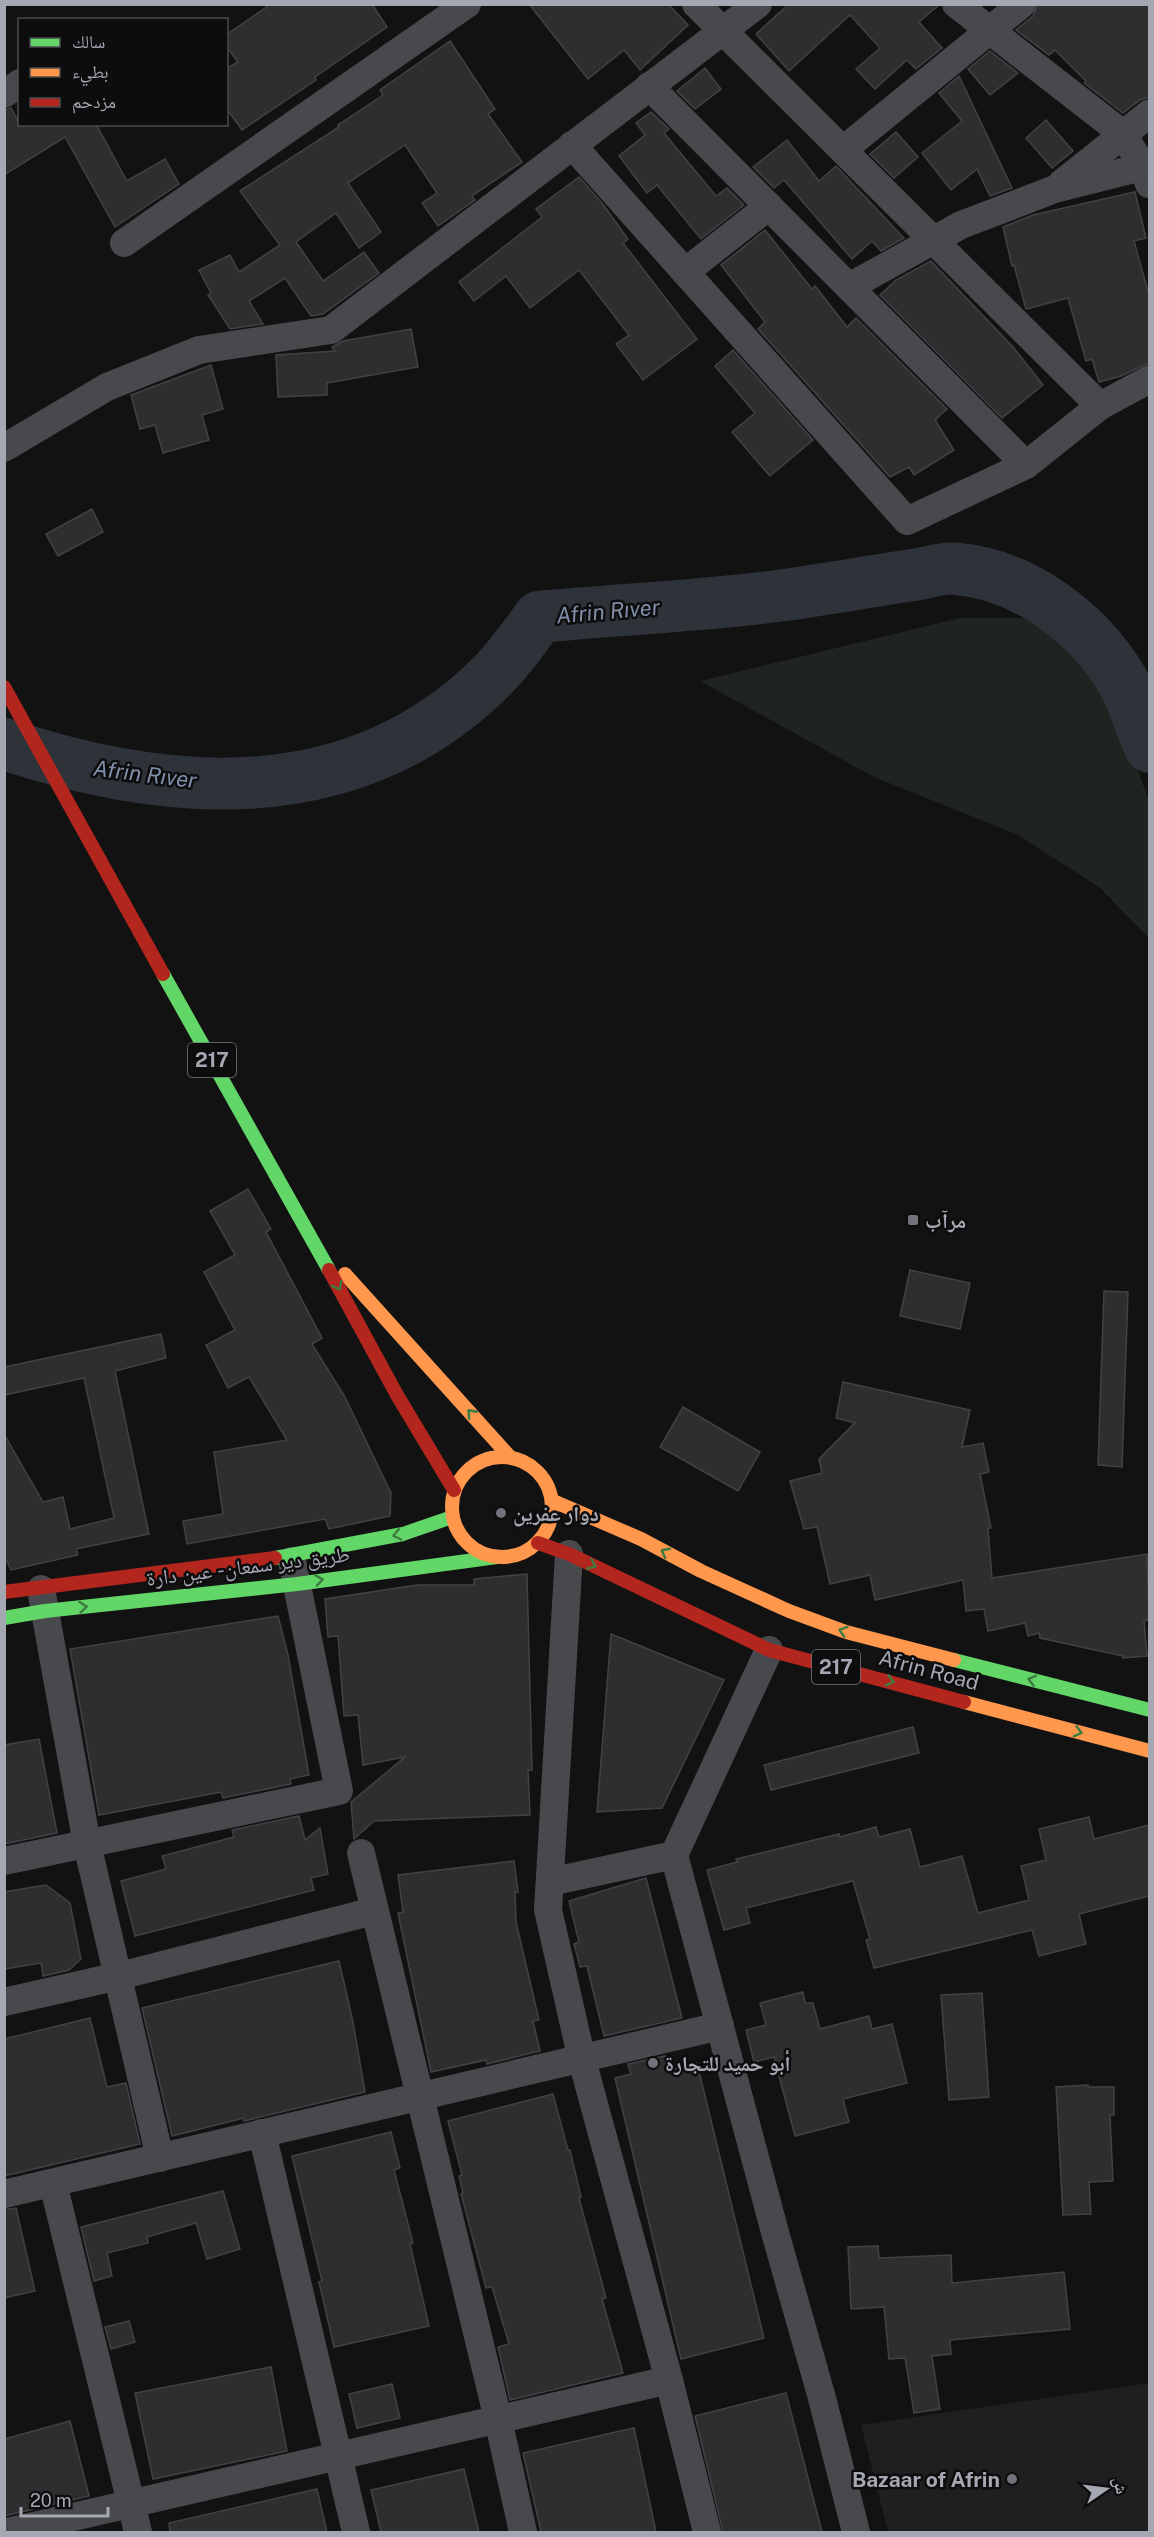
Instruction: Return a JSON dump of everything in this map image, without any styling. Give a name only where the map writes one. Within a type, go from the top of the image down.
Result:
[{"type":"main road","name":"217","points":[[4,687],[113,886],[310,1234],[397,1395],[454,1490]]},
{"type":"main road","name":"217","points":[[310,1234],[510,1456],[525,1462],[539,1472],[548,1486],[553,1502]]},
{"type":"main road","points":[[510,1456],[496,1456],[470,1467],[454,1490],[452,1517],[457,1529],[473,1549],[497,1557],[512,1557],[526,1552],[538,1543],[547,1531],[552,1516],[553,1502]]},
{"type":"main road","name":"Afrin Road","points":[[553,1502],[641,1539],[701,1572],[789,1611],[846,1632],[1149,1710]]},
{"type":"main road","name":"طريق دير سمعان - عين دارة","points":[[4,1592],[43,1599],[294,1570],[439,1524],[452,1517]]},
{"type":"main road","name":"Afrin Road","points":[[538,1543],[569,1554],[769,1650],[1149,1751]]},
{"type":"main road","name":"طريق دير سمعان - عين دارة","points":[[4,1618],[43,1599],[158,1575],[294,1570],[389,1570],[497,1557]]},
{"type":"street","points":[[124,243],[467,4]]},
{"type":"street","points":[[696,4],[1100,406]]},
{"type":"street","points":[[4,448],[107,387],[199,350],[331,330],[758,4]]},
{"type":"street","points":[[849,287],[961,225],[1055,189],[1147,172],[1123,134],[956,4]]},
{"type":"street","points":[[843,150],[1022,4]]},
{"type":"street","points":[[4,94],[18,84]]},
{"type":"street","points":[[649,86],[1026,465]]},
{"type":"street","points":[[1055,189],[1149,113]]},
{"type":"street","points":[[572,146],[907,521],[1026,465],[1100,406],[1149,380]]},
{"type":"street","points":[[685,272],[769,206]]},
{"type":"street","points":[[569,1554],[548,1910],[582,2060],[669,2380],[707,2532]]},
{"type":"street","points":[[4,1861],[339,1791],[294,1570]]},
{"type":"street","points":[[43,1599],[87,1844],[159,2158]]},
{"type":"street","points":[[769,1650],[674,1855],[822,2398],[856,2532]]},
{"type":"street","points":[[361,1853],[498,2419],[523,2532]]},
{"type":"street","points":[[550,1882],[674,1855]]},
{"type":"street","points":[[4,2002],[119,1976],[374,1911]]},
{"type":"street","points":[[4,2194],[720,2026]]},
{"type":"street","points":[[262,2133],[356,2532]]},
{"type":"street","points":[[53,2183],[138,2532]]},
{"type":"street","points":[[8,2532],[669,2380]]},
{"type":"shaded area","points":[[960,618],[1030,618],[1097,658],[1149,801],[1149,938],[1099,887],[1016,834],[874,777],[700,681]]},
{"type":"shaded area","name":"Bazaar of Afrin","points":[[1149,2383],[1149,2532],[888,2532],[861,2425]]},
{"type":"building","points":[[271,4],[372,4],[387,27],[315,77],[316,80],[242,130],[228,111],[228,68],[238,62],[228,49],[228,34]]},
{"type":"building","points":[[529,4],[668,4],[688,25],[640,70],[624,50],[588,79]]},
{"type":"building","points":[[789,4],[940,4],[919,22],[942,48],[916,69],[907,60],[875,89],[856,69],[880,48],[850,15],[789,71],[756,34]]},
{"type":"building","points":[[1038,4],[1149,4],[1149,97],[1140,100],[1123,113],[1084,83],[1086,81],[1055,50],[1049,55],[1016,30],[1033,16]]},
{"type":"building","points":[[450,41],[495,109],[488,114],[522,162],[472,196],[475,200],[438,226],[422,203],[437,193],[405,145],[348,183],[381,232],[359,248],[336,213],[296,242],[323,281],[364,252],[379,273],[323,314],[311,316],[285,278],[249,301],[263,324],[230,329],[208,295],[211,293],[199,270],[230,255],[239,272],[280,245],[240,191],[339,127],[338,125],[383,95],[380,90]]},
{"type":"building","points":[[990,51],[1018,73],[990,95],[968,69]]},
{"type":"building","points":[[705,68],[721,89],[695,109],[677,91]]},
{"type":"building","points":[[959,76],[1012,188],[990,196],[977,169],[951,190],[922,153],[962,121],[939,93]]},
{"type":"building","points":[[11,108],[18,120],[18,126],[97,126],[127,181],[165,159],[179,184],[115,227],[65,137],[4,175],[4,110]]},
{"type":"building","points":[[651,112],[669,129],[664,133],[716,196],[727,188],[744,205],[701,239],[657,185],[647,193],[619,156],[645,135],[636,123]]},
{"type":"building","points":[[1046,120],[1073,151],[1052,168],[1026,138]]},
{"type":"building","points":[[896,132],[918,157],[894,178],[870,154]]},
{"type":"building","points":[[787,140],[819,181],[836,166],[904,238],[881,251],[872,241],[852,259],[784,180],[774,188],[753,167]]},
{"type":"building","points":[[579,177],[602,203],[628,239],[623,243],[697,339],[643,380],[616,344],[629,335],[579,270],[530,308],[506,276],[474,301],[459,282],[542,217],[536,209]]},
{"type":"building","points":[[1135,192],[1146,238],[1134,241],[1149,295],[1149,363],[1121,376],[1099,382],[1092,359],[1086,361],[1068,298],[1026,309],[1014,265],[1012,266],[1003,227],[1033,215]]},
{"type":"building","points":[[765,230],[812,289],[815,286],[847,327],[856,318],[947,409],[935,420],[954,450],[914,475],[909,467],[890,477],[758,329],[765,322],[721,265]]},
{"type":"building","points":[[931,261],[1013,347],[1043,385],[1002,418],[880,295],[896,280]]},
{"type":"building","points":[[411,329],[418,367],[327,383],[327,395],[278,397],[276,355],[335,351],[332,347],[343,341]]},
{"type":"building","points":[[733,350],[813,440],[770,476],[732,432],[755,413],[715,366]]},
{"type":"building","points":[[211,365],[223,409],[202,415],[209,440],[163,453],[155,425],[140,429],[131,395]]},
{"type":"building","points":[[92,509],[103,532],[58,556],[46,534]]},
{"type":"building","points":[[248,1189],[271,1229],[266,1232],[322,1338],[312,1344],[345,1397],[391,1493],[390,1516],[329,1529],[325,1519],[187,1544],[183,1521],[223,1514],[214,1452],[287,1440],[249,1377],[228,1388],[206,1345],[235,1330],[204,1272],[235,1255],[210,1211]]},
{"type":"building","points":[[910,1270],[970,1283],[960,1329],[900,1316]]},
{"type":"building","points":[[1104,1291],[1128,1292],[1122,1467],[1098,1465]]},
{"type":"building","points":[[161,1334],[166,1358],[115,1371],[149,1534],[76,1549],[78,1555],[11,1570],[4,1556],[4,1434],[43,1502],[63,1497],[70,1529],[114,1518],[84,1378],[4,1395],[4,1367]]},
{"type":"building","points":[[843,1382],[970,1410],[962,1447],[983,1443],[989,1472],[980,1474],[991,1528],[988,1528],[992,1578],[1147,1554],[1149,1620],[1144,1621],[1147,1656],[1123,1658],[1123,1656],[1040,1638],[1039,1633],[1028,1636],[1025,1623],[988,1631],[984,1609],[966,1611],[963,1580],[875,1600],[870,1575],[830,1584],[817,1527],[804,1529],[790,1481],[822,1473],[819,1459],[855,1423],[836,1418]]},
{"type":"building","points":[[683,1407],[760,1452],[738,1491],[660,1447]]},
{"type":"building","points":[[527,1574],[532,1770],[528,1770],[530,1815],[374,1821],[354,1839],[351,1802],[405,1757],[363,1765],[358,1715],[344,1716],[338,1636],[328,1637],[325,1599],[417,1585],[474,1585],[474,1579]]},
{"type":"building","points":[[278,1616],[288,1655],[309,1775],[290,1779],[291,1784],[223,1798],[221,1792],[99,1815],[70,1649]]},
{"type":"building","points":[[611,1634],[724,1680],[662,1808],[597,1812]]},
{"type":"building","points":[[913,1727],[919,1753],[771,1790],[764,1765]]},
{"type":"building","points":[[39,1739],[57,1833],[4,1844],[4,1745]]},
{"type":"building","points":[[299,1816],[305,1840],[320,1828],[328,1874],[311,1878],[314,1890],[135,1936],[121,1881],[166,1869],[162,1856],[234,1837],[232,1830]]},
{"type":"building","points":[[1089,1817],[1094,1839],[1149,1825],[1149,1896],[1079,1914],[1086,1944],[1039,1956],[1032,1930],[874,1968],[866,1940],[870,1939],[853,1881],[746,1908],[750,1923],[724,1930],[707,1870],[737,1862],[736,1859],[839,1834],[840,1837],[876,1827],[879,1837],[910,1829],[920,1867],[962,1856],[978,1913],[1029,1900],[1021,1866],[1046,1860],[1039,1829]]},
{"type":"building","points":[[514,1861],[518,1892],[515,1892],[516,1922],[539,2020],[533,2021],[540,2051],[487,2064],[486,2060],[431,2072],[398,1913],[403,1912],[398,1875]]},
{"type":"building","points":[[646,1878],[682,2018],[604,2036],[587,1966],[580,1967],[574,1944],[579,1942],[569,1901]]},
{"type":"building","points":[[46,1885],[70,1903],[81,1959],[69,1970],[43,1976],[41,1963],[4,1969],[4,1892]]},
{"type":"building","points":[[339,1961],[353,2022],[365,2092],[172,2136],[142,2008]]},
{"type":"building","points":[[803,1992],[805,2003],[813,2003],[820,2029],[869,2016],[872,2029],[892,2024],[907,2083],[843,2099],[849,2122],[795,2136],[774,2057],[754,2062],[746,2030],[766,2025],[760,2003]]},
{"type":"building","points":[[982,1993],[989,2097],[949,2100],[941,1995]]},
{"type":"building","points":[[90,2018],[107,2087],[126,2083],[140,2144],[4,2176],[4,2039]]},
{"type":"building","points":[[665,2056],[668,2070],[697,2063],[764,2338],[681,2359],[615,2078],[631,2074],[628,2064]]},
{"type":"building","points":[[1088,2085],[1088,2087],[1114,2087],[1114,2115],[1110,2115],[1113,2181],[1089,2182],[1091,2214],[1063,2215],[1056,2087]]},
{"type":"building","points":[[553,2094],[568,2150],[570,2150],[581,2197],[579,2198],[606,2298],[602,2299],[623,2373],[510,2400],[498,2347],[509,2344],[492,2287],[486,2288],[461,2194],[463,2193],[459,2176],[462,2175],[448,2121]]},
{"type":"building","points":[[391,2132],[400,2168],[394,2170],[413,2243],[410,2244],[429,2326],[334,2347],[319,2282],[322,2281],[292,2156]]},
{"type":"building","points":[[223,2191],[240,2249],[207,2259],[196,2223],[147,2237],[148,2243],[107,2253],[112,2276],[94,2281],[81,2227]]},
{"type":"building","points":[[16,2208],[35,2291],[4,2298],[4,2210]]},
{"type":"building","points":[[878,2246],[879,2258],[951,2255],[952,2283],[1064,2272],[1070,2329],[950,2340],[951,2354],[932,2356],[940,2409],[914,2413],[905,2358],[889,2359],[884,2307],[851,2309],[848,2247]]},
{"type":"building","points":[[129,2321],[135,2342],[111,2349],[105,2327]]},
{"type":"building","points":[[271,2367],[287,2451],[153,2479],[135,2393]]},
{"type":"building","points":[[392,2384],[400,2418],[357,2428],[349,2394]]},
{"type":"building","points":[[786,2393],[822,2532],[723,2532],[695,2416]]},
{"type":"building","points":[[70,2421],[89,2496],[4,2516],[4,2439]]},
{"type":"building","points":[[634,2428],[656,2532],[541,2532],[523,2453]]},
{"type":"building","points":[[464,2469],[479,2532],[381,2532],[371,2490]]},
{"type":"building","points":[[317,2489],[327,2532],[170,2532],[169,2523]]},
{"type":"waterway","name":"Afrin Rıver","points":[[4,744],[68,763],[132,776],[196,783],[260,782],[322,772],[381,752],[438,721],[491,677],[539,617],[760,598],[953,569],[983,573],[1007,581],[1031,592],[1073,622],[1092,640],[1122,680],[1150,747]]},
{"type":"traffic: fast","points":[[163,974],[329,1270]]},
{"type":"traffic: fast","points":[[275,1558],[403,1534],[452,1517]]},
{"type":"traffic: fast","points":[[4,1618],[45,1611],[297,1584],[497,1557]]},
{"type":"traffic: fast","points":[[954,1660],[1150,1710]]},
{"type":"traffic: slow","points":[[345,1274],[510,1457]]},
{"type":"traffic: slow","points":[[502,1457],[521,1460],[538,1471],[549,1488],[552,1507],[549,1526],[538,1543],[521,1554],[502,1557],[483,1554],[466,1543],[455,1526],[452,1507],[455,1488],[466,1471],[483,1460],[502,1457]]},
{"type":"traffic: slow","points":[[553,1501],[641,1539],[701,1571],[789,1611],[846,1632],[954,1660]]},
{"type":"traffic: slow","points":[[964,1702],[1150,1751]]},
{"type":"traffic: jam","points":[[4,687],[163,974]]},
{"type":"traffic: jam","points":[[329,1270],[397,1395],[454,1490]]},
{"type":"traffic: jam","points":[[538,1543],[569,1554],[769,1650],[964,1702]]},
{"type":"traffic: jam","points":[[4,1592],[275,1558]]},
{"type":"place","name":"مرآب","points":[[913,1220]]},
{"type":"place","name":"دوار عفرين","points":[[501,1513]]},
{"type":"place","name":"أبو حميد للتجارة","points":[[653,2063]]},
{"type":"place","name":"Bazaar of Afrin","points":[[1012,2479]]}]
